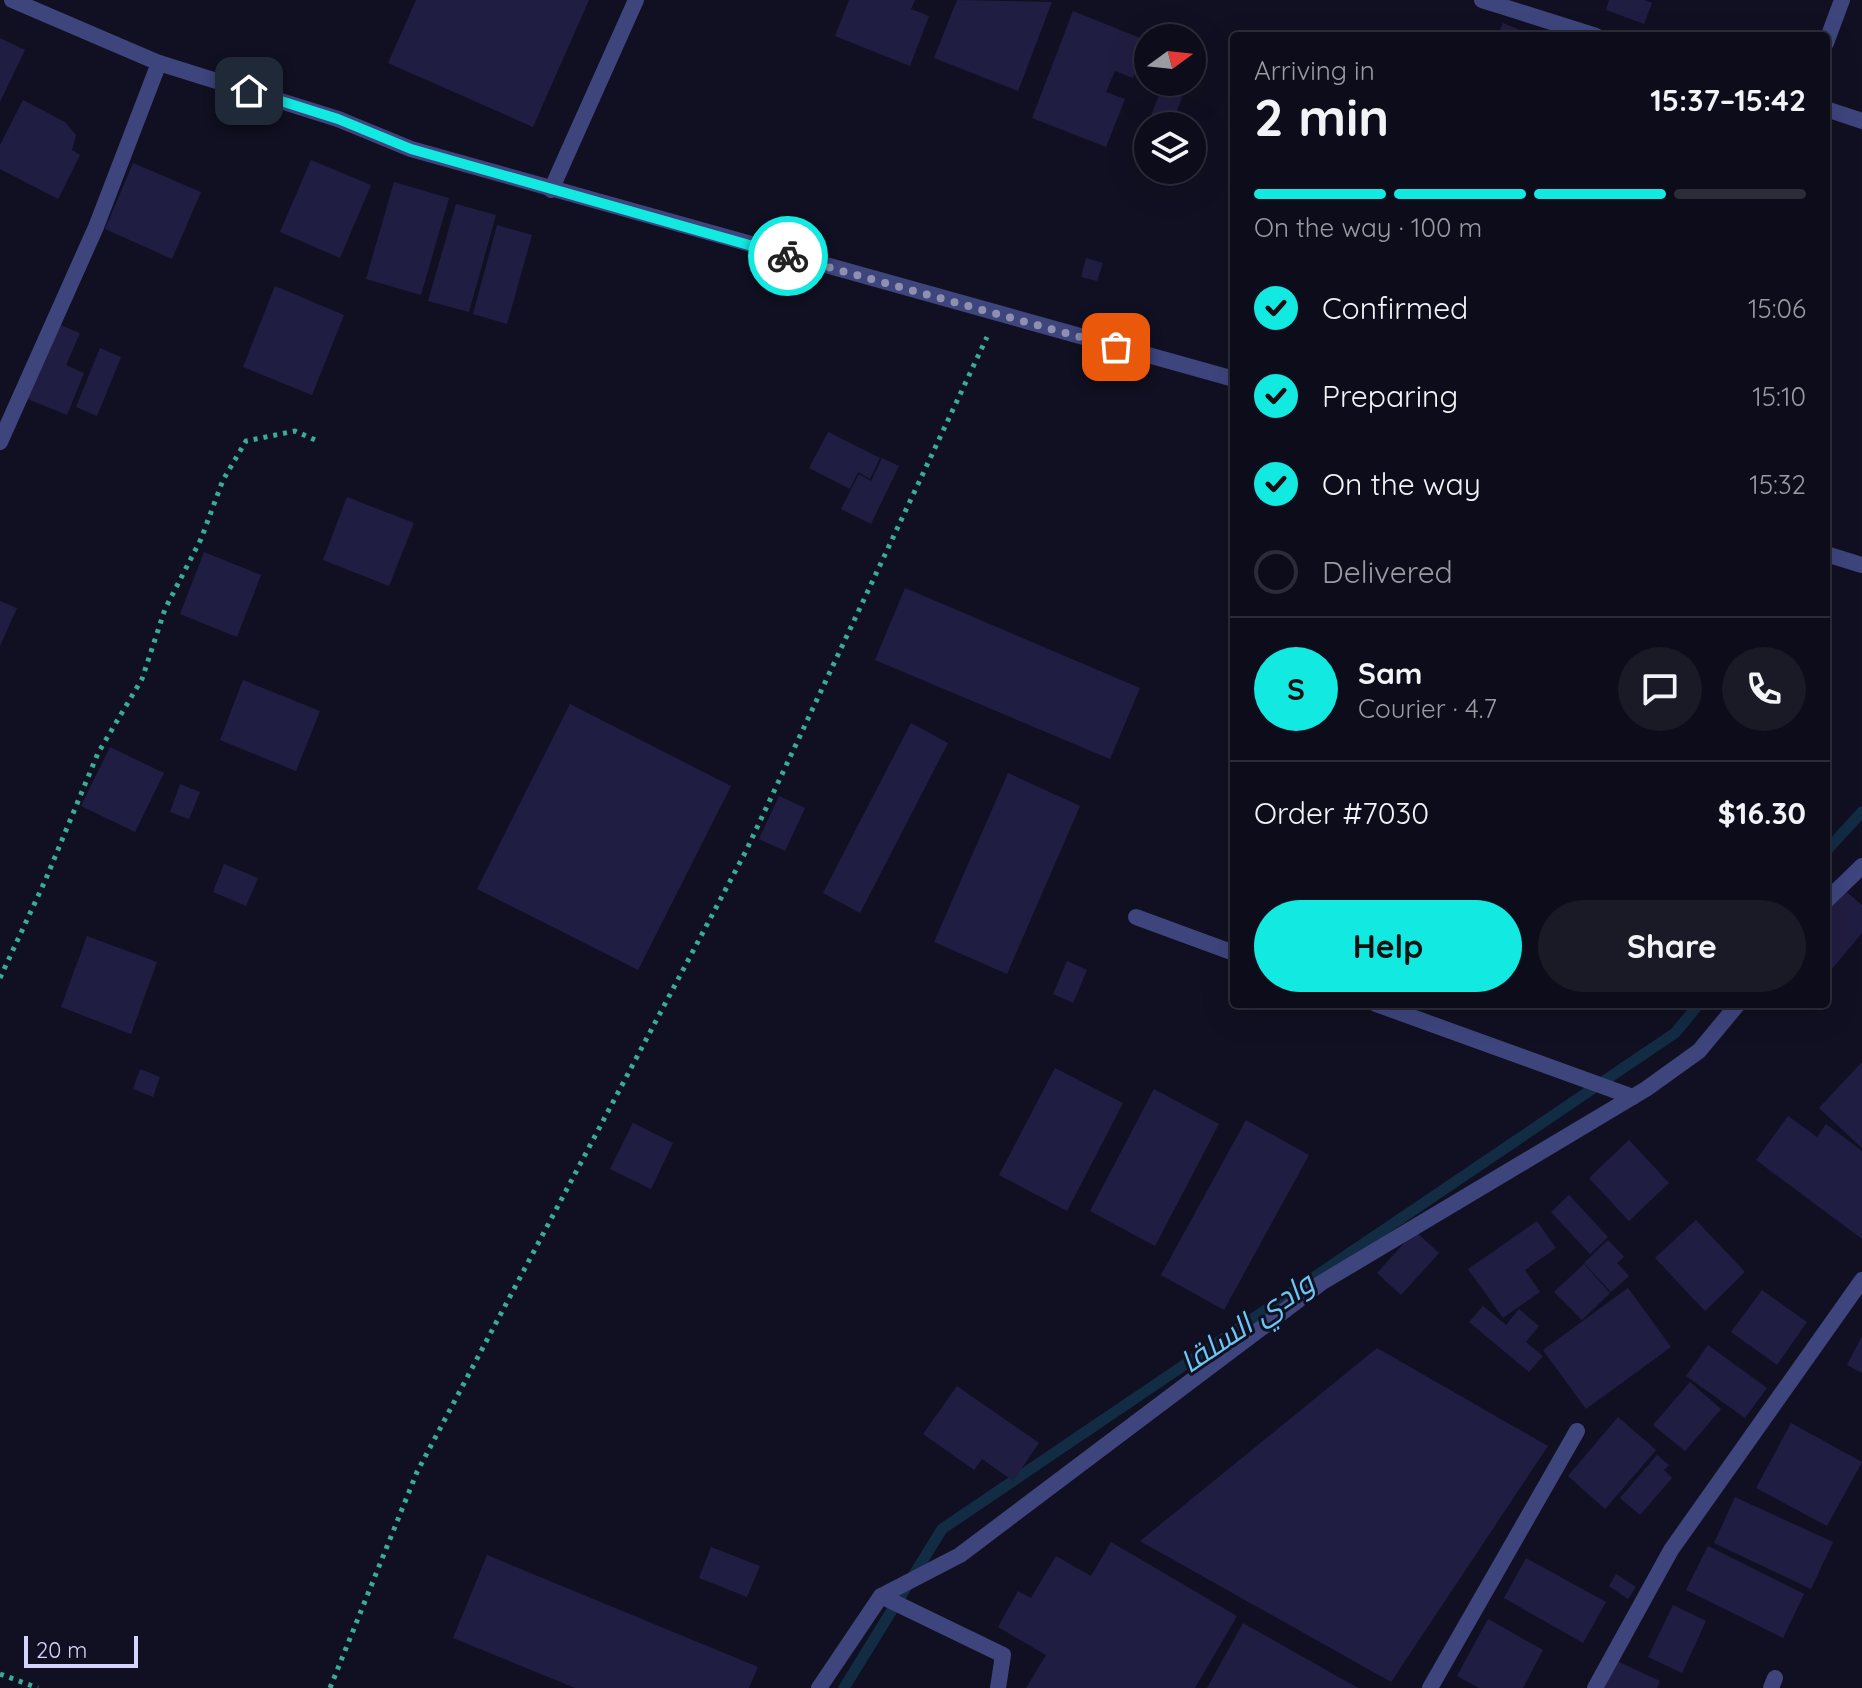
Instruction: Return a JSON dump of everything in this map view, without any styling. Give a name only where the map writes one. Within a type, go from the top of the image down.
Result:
[{"type":"street","points":[[12,0],[159,63],[338,119],[411,149],[1230,378]]},
{"type":"street","points":[[551,190],[636,0]]},
{"type":"street","points":[[1482,0],[1583,32]]},
{"type":"street","points":[[1830,32],[1842,0]]},
{"type":"street","points":[[0,442],[96,227],[159,63]]},
{"type":"street","points":[[1830,110],[1862,121]]},
{"type":"street","points":[[1830,555],[1862,565]]},
{"type":"street","points":[[1830,897],[1862,866]]},
{"type":"street","points":[[1136,917],[1230,952]]},
{"type":"street","points":[[1387,1008],[1633,1097]]},
{"type":"street","points":[[819,1688],[881,1596],[960,1555],[1321,1283],[1633,1097],[1699,1051],[1735,1008]]},
{"type":"street","points":[[1595,1688],[1671,1550],[1862,1280]]},
{"type":"street","points":[[1430,1688],[1577,1431]]},
{"type":"street","points":[[881,1596],[1003,1655],[998,1688]]},
{"type":"path","points":[[330,1688],[417,1472],[746,851],[997,315]]},
{"type":"path","points":[[0,978],[58,854],[98,753],[142,679],[165,609],[201,539],[223,480],[238,454],[246,441],[295,431],[320,442]]},
{"type":"path","points":[[0,1674],[38,1688]]},
{"type":"building","points":[[416,0],[589,0],[533,127],[388,63]]},
{"type":"building","points":[[849,0],[915,0],[911,9],[929,16],[910,66],[835,36]]},
{"type":"building","points":[[957,0],[1052,2],[1018,91],[934,58]]},
{"type":"building","points":[[1609,0],[1644,0],[1652,3],[1644,24],[1606,10]]},
{"type":"building","points":[[1073,11],[1134,35],[1133,78],[1115,71],[1106,92],[1125,99],[1106,147],[1032,118]]},
{"type":"building","points":[[1503,23],[1525,32],[1499,32]]},
{"type":"building","points":[[0,38],[25,50],[0,102]]},
{"type":"building","points":[[1159,96],[1183,96],[1176,112],[1152,112]]},
{"type":"building","points":[[23,100],[65,122],[76,135],[72,150],[80,155],[58,199],[0,169],[0,145]]},
{"type":"building","points":[[311,160],[371,185],[340,258],[280,232]]},
{"type":"building","points":[[133,163],[201,192],[172,259],[105,229]]},
{"type":"building","points":[[394,182],[449,198],[421,295],[366,279]]},
{"type":"building","points":[[456,204],[496,215],[469,312],[428,301]]},
{"type":"building","points":[[497,225],[532,235],[507,324],[473,314]]},
{"type":"building","points":[[1086,258],[1103,263],[1097,281],[1081,277]]},
{"type":"building","points":[[275,286],[344,315],[312,395],[243,367]]},
{"type":"building","points":[[55,323],[80,333],[66,365],[84,373],[67,415],[25,398]]},
{"type":"building","points":[[100,348],[121,357],[97,416],[76,407]]},
{"type":"building","points":[[828,432],[880,458],[870,479],[858,472],[850,489],[809,468]]},
{"type":"building","points":[[882,458],[899,466],[871,524],[841,509],[859,474],[871,481]]},
{"type":"building","points":[[347,497],[414,523],[389,586],[323,560]]},
{"type":"building","points":[[204,552],[261,575],[237,637],[180,614]]},
{"type":"building","points":[[905,588],[1140,688],[1110,759],[875,660]]},
{"type":"building","points":[[0,601],[17,608],[0,646]]},
{"type":"building","points":[[243,680],[320,711],[296,771],[220,740]]},
{"type":"building","points":[[570,704],[731,786],[638,970],[477,889]]},
{"type":"building","points":[[911,723],[948,743],[860,913],[823,893]]},
{"type":"building","points":[[110,747],[164,773],[135,832],[81,806]]},
{"type":"building","points":[[1008,773],[1080,806],[1007,974],[934,942]]},
{"type":"building","points":[[180,784],[200,792],[189,819],[170,812]]},
{"type":"building","points":[[779,796],[805,808],[785,851],[759,839]]},
{"type":"building","points":[[224,864],[258,878],[246,906],[213,892]]},
{"type":"building","points":[[1842,888],[1862,905],[1862,933],[1830,971],[1830,902]]},
{"type":"building","points":[[87,936],[157,962],[131,1034],[61,1007]]},
{"type":"building","points":[[1067,961],[1087,970],[1073,1003],[1053,994]]},
{"type":"building","points":[[1862,1062],[1862,1148],[1819,1108]]},
{"type":"building","points":[[1055,1068],[1123,1103],[1067,1211],[999,1175]]},
{"type":"building","points":[[140,1069],[160,1077],[153,1097],[133,1089]]},
{"type":"building","points":[[1154,1089],[1219,1124],[1155,1246],[1090,1211]]},
{"type":"building","points":[[1788,1116],[1817,1137],[1826,1124],[1862,1151],[1862,1239],[1756,1160]]},
{"type":"building","points":[[1246,1120],[1309,1155],[1224,1310],[1161,1275]]},
{"type":"building","points":[[633,1123],[673,1143],[651,1189],[610,1169]]},
{"type":"building","points":[[1629,1140],[1669,1183],[1629,1221],[1589,1178]]},
{"type":"building","points":[[1569,1195],[1608,1237],[1590,1254],[1551,1212]]},
{"type":"building","points":[[1696,1220],[1745,1272],[1705,1311],[1655,1258]]},
{"type":"building","points":[[1537,1221],[1556,1248],[1525,1270],[1540,1292],[1503,1318],[1468,1269]]},
{"type":"building","points":[[1415,1231],[1439,1253],[1401,1295],[1377,1273]]},
{"type":"building","points":[[1608,1240],[1624,1257],[1617,1263],[1629,1276],[1611,1292],[1584,1263]]},
{"type":"building","points":[[1584,1264],[1610,1293],[1582,1320],[1554,1292]]},
{"type":"building","points":[[1628,1288],[1671,1347],[1586,1409],[1543,1350]]},
{"type":"building","points":[[1762,1290],[1807,1322],[1777,1365],[1731,1332]]},
{"type":"building","points":[[1483,1306],[1506,1325],[1519,1309],[1539,1326],[1526,1342],[1543,1356],[1529,1372],[1469,1322]]},
{"type":"building","points":[[1862,1336],[1862,1373],[1847,1365]]},
{"type":"building","points":[[1708,1345],[1767,1388],[1745,1418],[1686,1376]]},
{"type":"building","points":[[1377,1348],[1548,1446],[1391,1682],[1140,1541]]},
{"type":"building","points":[[1690,1382],[1721,1409],[1685,1451],[1653,1425]]},
{"type":"building","points":[[957,1386],[1039,1443],[1013,1481],[982,1459],[974,1470],[923,1434]]},
{"type":"building","points":[[1618,1417],[1656,1450],[1605,1509],[1568,1476]]},
{"type":"building","points":[[1791,1423],[1862,1462],[1827,1526],[1756,1488]]},
{"type":"building","points":[[1657,1455],[1669,1465],[1664,1470],[1672,1478],[1640,1515],[1620,1498]]},
{"type":"building","points":[[1735,1497],[1833,1542],[1811,1589],[1714,1543]]},
{"type":"building","points":[[1111,1542],[1237,1616],[1195,1688],[1026,1688],[1046,1655],[998,1627],[1018,1591],[1031,1598],[1056,1556],[1091,1576]]},
{"type":"building","points":[[1708,1546],[1804,1594],[1783,1638],[1686,1590]]},
{"type":"building","points":[[711,1547],[760,1566],[747,1597],[699,1578]]},
{"type":"building","points":[[487,1555],[758,1667],[749,1688],[575,1688],[453,1638]]},
{"type":"building","points":[[1526,1558],[1606,1602],[1583,1643],[1504,1598]]},
{"type":"building","points":[[1616,1574],[1636,1587],[1628,1599],[1609,1586]]},
{"type":"building","points":[[1673,1605],[1706,1621],[1682,1673],[1648,1657]]},
{"type":"building","points":[[1488,1619],[1543,1650],[1523,1688],[1479,1688],[1457,1676]]},
{"type":"building","points":[[1243,1623],[1358,1688],[1207,1688]]},
{"type":"building","points":[[1617,1661],[1660,1681],[1657,1688],[1604,1688]]},
{"type":"waterway","name":"وادي السلقا","points":[[1830,847],[1862,812]]},
{"type":"waterway","name":"وادي السلقا","points":[[844,1688],[942,1529],[1675,1033],[1696,1008]]},
{"type":"way so far","points":[[788,256],[1116,347]]},
{"type":"route","points":[[249,91],[338,119],[411,149],[788,256]]}]
